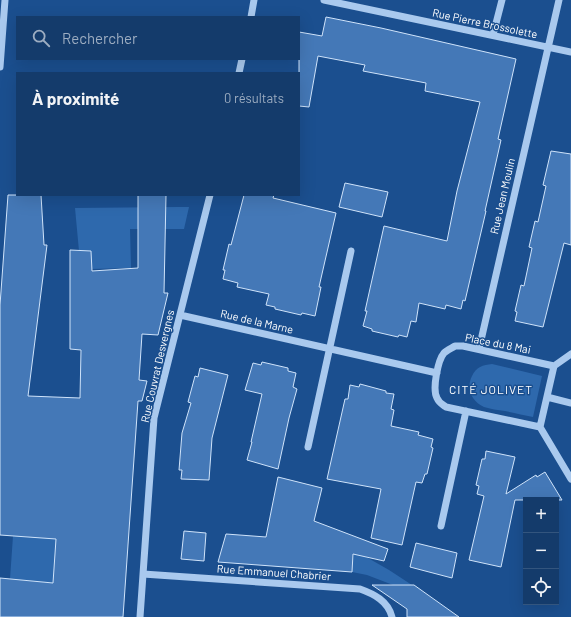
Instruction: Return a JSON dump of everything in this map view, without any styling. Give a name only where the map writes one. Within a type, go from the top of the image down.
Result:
[{"type":"street","points":[[0,67],[2,15],[5,0]]},
{"type":"street","points":[[251,16],[254,0]]},
{"type":"street","name":"Rue Pierre Brossolette","points":[[324,0],[571,52]]},
{"type":"street","points":[[493,35],[502,0]]},
{"type":"street","name":"Rue Jean Moulin","points":[[479,349],[559,0]]},
{"type":"street","points":[[239,72],[242,60]]},
{"type":"street","name":"Rue Couvrat Desvergnes","points":[[140,617],[154,418],[210,196]]},
{"type":"street","points":[[308,447],[351,251]]},
{"type":"street","name":"Rue de la Marne","points":[[180,315],[437,373]]},
{"type":"street","name":"Place du 8 Mai","points":[[540,427],[446,407],[436,398],[434,386],[440,361],[444,353],[455,346],[479,349],[554,366]]},
{"type":"street","points":[[571,354],[554,366],[540,427],[571,479]]},
{"type":"street","points":[[547,397],[571,403]]},
{"type":"street","points":[[441,526],[466,411]]},
{"type":"street","name":"Rue Emmanuel Chabrier","points":[[143,574],[360,590],[380,599],[392,617]]},
{"type":"shaded area","points":[[189,207],[184,229],[130,229],[131,268],[91,269],[79,251],[75,208]]},
{"type":"shaded area","points":[[492,364],[542,376],[533,417],[484,407],[473,398],[470,390],[470,381],[474,373],[480,367]]},
{"type":"shaded area","points":[[58,519],[53,583],[10,579],[13,536],[27,537]]},
{"type":"shaded area","points":[[354,550],[415,587],[403,607],[403,597],[393,585],[367,575],[352,572]]},
{"type":"building","points":[[326,17],[516,59],[498,139],[501,140],[465,301],[463,300],[461,309],[446,305],[445,309],[419,303],[416,322],[411,321],[407,337],[399,335],[398,337],[372,331],[372,329],[363,326],[384,226],[447,241],[457,191],[480,102],[425,91],[426,83],[363,71],[365,65],[318,56],[309,107],[300,106],[300,32],[322,36]]},
{"type":"building","points":[[551,151],[571,154],[571,245],[564,243],[543,327],[515,321],[517,312],[515,311],[521,285],[524,286],[532,248],[529,247],[535,221],[538,222],[546,186],[543,185]]},
{"type":"building","points":[[345,183],[388,192],[382,217],[339,207]]},
{"type":"building","points":[[8,195],[41,196],[44,245],[47,245],[28,396],[80,398],[81,350],[70,349],[70,250],[91,251],[92,271],[138,268],[138,196],[166,196],[164,293],[168,293],[158,335],[142,334],[139,380],[147,381],[142,401],[138,401],[123,617],[0,617],[0,578],[53,583],[56,539],[0,535],[0,305]]},
{"type":"building","points":[[244,196],[274,196],[273,198],[336,213],[319,287],[321,287],[315,316],[302,313],[301,315],[275,309],[275,307],[266,305],[269,294],[237,287],[238,283],[223,279],[225,270],[223,270],[229,244],[231,245]]},
{"type":"building","points":[[262,362],[288,368],[288,371],[296,373],[293,387],[297,389],[278,469],[247,460],[262,394],[245,390],[253,363],[261,365]]},
{"type":"building","points":[[200,368],[228,375],[212,438],[209,480],[181,479],[182,470],[179,470],[182,433],[191,403],[188,402],[195,376],[198,377]]},
{"type":"building","points":[[360,384],[386,391],[386,393],[394,394],[391,409],[394,410],[391,426],[419,432],[418,435],[433,439],[431,447],[433,448],[427,474],[425,474],[422,483],[416,482],[402,545],[371,538],[381,489],[327,479],[345,399],[348,399],[350,385],[359,387]]},
{"type":"building","points":[[486,451],[515,457],[506,494],[536,475],[537,477],[545,472],[562,500],[559,500],[559,497],[523,497],[523,500],[515,500],[501,567],[469,560],[484,496],[477,494],[479,486],[476,485],[482,459],[485,459]]},
{"type":"building","points":[[278,477],[322,488],[314,521],[388,549],[384,561],[353,554],[352,572],[218,562],[226,534],[266,537]]},
{"type":"building","points":[[184,531],[206,533],[204,561],[181,559]]},
{"type":"building","points":[[416,543],[457,553],[452,578],[410,567]]},
{"type":"building","points":[[372,585],[414,585],[459,617],[407,617],[407,609]]},
{"type":"district","name":"CITÉ JOLIVET","points":[[491,389]]}]
